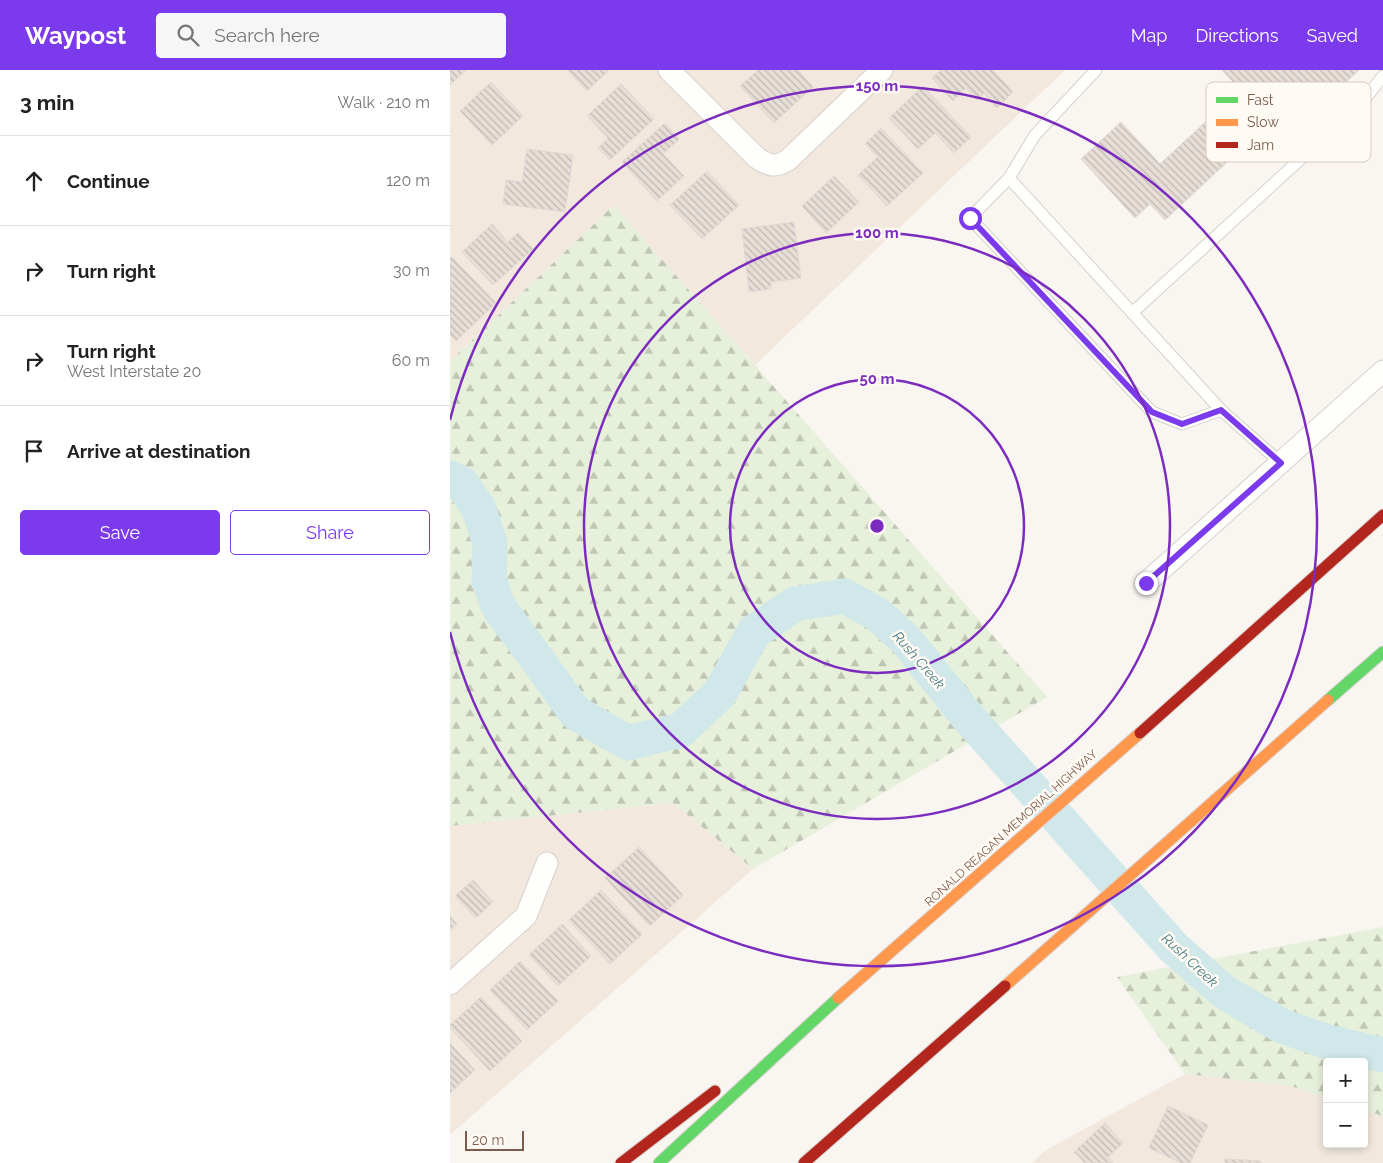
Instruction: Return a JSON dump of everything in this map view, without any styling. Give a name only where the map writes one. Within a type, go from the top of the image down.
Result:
[{"type":"highway","name":"RONALD REAGAN MEMORIAL HIGHWAY","points":[[660,1163],[844,993],[1009,850],[1383,515]]},
{"type":"highway","points":[[804,1163],[982,1008],[1383,652]]},
{"type":"highway","points":[[1344,688],[1383,658]]},
{"type":"highway","points":[[741,1072],[844,993]]},
{"type":"highway","points":[[886,1107],[982,1008]]},
{"type":"highway","points":[[621,1163],[725,1084]]},
{"type":"street","points":[[669,70],[764,163],[778,166],[788,160],[882,70]]},
{"type":"street","points":[[1146,583],[1383,372]]},
{"type":"street","points":[[450,984],[526,916],[547,863]]},
{"type":"lane","points":[[1096,70],[1035,135],[1009,178],[970,218],[1152,412],[1182,424],[1221,410]]},
{"type":"lane","points":[[1371,91],[1383,76]]},
{"type":"lane","points":[[1132,313],[1297,162]]},
{"type":"lane","points":[[1009,178],[1221,410],[1281,463]]},
{"type":"shaded area","points":[[450,70],[1065,70],[755,365],[614,205],[450,361]]},
{"type":"shaded area","points":[[673,803],[753,869],[450,1135],[450,826]]},
{"type":"shaded area","points":[[1185,1074],[1291,1086],[1323,1097],[1323,1148],[1368,1148],[1368,1111],[1383,1116],[1383,1163],[1032,1163],[1046,1150]]},
{"type":"green space","points":[[614,205],[1047,697],[753,869],[673,803],[450,826],[450,361]]},
{"type":"green space","points":[[1383,927],[1383,1116],[1368,1111],[1368,1058],[1323,1058],[1323,1097],[1291,1086],[1185,1074],[1117,977]]},
{"type":"building","points":[[450,70],[466,70],[450,85]]},
{"type":"building","points":[[567,70],[609,70],[587,91]]},
{"type":"building","points":[[758,70],[798,70],[813,87],[774,123],[740,86]]},
{"type":"building","points":[[941,70],[993,70],[1013,92],[997,108],[984,93],[977,100],[966,88],[953,101],[932,78]]},
{"type":"building","points":[[1222,70],[1359,70],[1346,82],[1233,82]]},
{"type":"building","points":[[491,82],[523,116],[492,145],[460,111]]},
{"type":"building","points":[[621,84],[654,119],[610,160],[598,148],[608,138],[587,116]]},
{"type":"building","points":[[923,86],[971,137],[954,153],[935,133],[918,149],[889,118]]},
{"type":"building","points":[[1121,122],[1160,164],[1206,122],[1206,162],[1227,162],[1165,220],[1150,204],[1135,218],[1081,159]]},
{"type":"building","points":[[665,123],[679,139],[663,154],[684,176],[657,201],[622,162]]},
{"type":"building","points":[[881,128],[923,173],[887,206],[858,175],[878,157],[865,144]]},
{"type":"building","points":[[527,149],[573,155],[565,212],[503,204],[506,180],[522,182]]},
{"type":"building","points":[[707,171],[739,205],[702,239],[670,205]]},
{"type":"building","points":[[834,176],[859,202],[826,233],[802,206]]},
{"type":"building","points":[[794,222],[801,278],[771,282],[771,289],[749,292],[742,229]]},
{"type":"building","points":[[492,224],[508,242],[518,233],[533,249],[493,285],[462,252]]},
{"type":"building","points":[[452,257],[496,303],[456,341],[450,335],[450,285],[452,283],[450,280],[450,259]]},
{"type":"building","points":[[639,847],[683,895],[650,926],[605,878]]},
{"type":"building","points":[[473,880],[493,902],[476,918],[455,896]]},
{"type":"building","points":[[601,890],[642,934],[610,964],[569,920]]},
{"type":"building","points":[[450,916],[457,924],[450,930]]},
{"type":"building","points":[[562,924],[591,956],[558,986],[529,955]]},
{"type":"building","points":[[520,961],[558,1001],[527,1030],[490,990]]},
{"type":"building","points":[[481,997],[522,1041],[490,1071],[450,1028],[450,1025]]},
{"type":"building","points":[[450,1043],[475,1070],[450,1093]]},
{"type":"building","points":[[1168,1106],[1208,1125],[1190,1163],[1181,1163],[1149,1148]]},
{"type":"building","points":[[1105,1123],[1123,1143],[1108,1157],[1113,1163],[1085,1163],[1074,1152]]},
{"type":"building","points":[[1225,1159],[1261,1161],[1261,1163],[1225,1163]]},
{"type":"waterway","name":"Rush Creek","points":[[450,478],[462,484],[479,509],[490,544],[489,580],[498,606],[576,713],[628,743],[681,730],[720,693],[754,632],[795,604],[844,596],[877,614],[905,639],[967,716],[1173,947],[1224,992],[1282,1026],[1328,1042],[1383,1055]]},
{"type":"traffic: fast","points":[[1328,700],[1383,652]]},
{"type":"traffic: fast","points":[[659,1163],[838,998]]},
{"type":"traffic: slow","points":[[1005,986],[1328,700]]},
{"type":"traffic: slow","points":[[838,998],[1140,733]]},
{"type":"traffic: jam","points":[[1140,733],[1383,515]]},
{"type":"traffic: jam","points":[[804,1163],[1005,986]]},
{"type":"traffic: jam","points":[[621,1163],[715,1091]]},
{"type":"route","points":[[970,218],[1152,412],[1182,424],[1221,410],[1281,463],[1146,583]]}]
